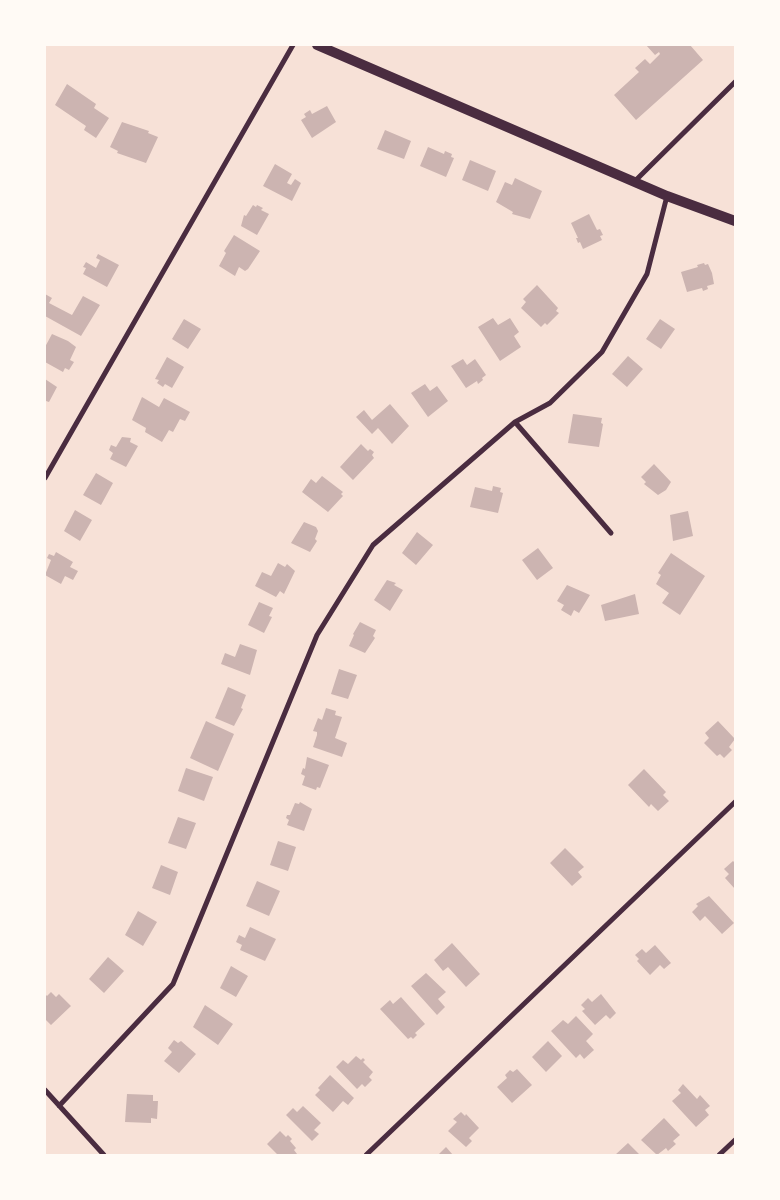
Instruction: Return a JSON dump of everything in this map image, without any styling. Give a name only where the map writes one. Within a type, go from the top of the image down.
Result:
[{"type":"main road","points":[[317,45],[667,196],[735,221]]},
{"type":"street","points":[[45,478],[293,45]]},
{"type":"street","points":[[634,182],[735,82]]},
{"type":"street","points":[[59,1106],[174,984],[317,635],[373,545],[515,422],[550,403],[602,352],[647,274],[667,196]]},
{"type":"street","points":[[515,422],[611,533]]},
{"type":"street","points":[[366,1155],[734,804]]},
{"type":"street","points":[[45,1090],[104,1155]]},
{"type":"street","points":[[719,1155],[735,1140]]},
{"type":"building","points":[[646,45],[690,45],[703,60],[636,120],[614,95],[639,72],[635,68],[645,59],[650,64],[660,54],[659,52],[655,55]]},
{"type":"building","points":[[67,84],[96,104],[94,108],[109,118],[96,138],[84,130],[86,126],[55,105]]},
{"type":"building","points":[[327,106],[336,122],[312,138],[301,120],[306,117],[304,114],[310,110],[312,114]]},
{"type":"building","points":[[122,122],[149,131],[148,133],[158,137],[146,163],[117,153],[118,151],[110,147]]},
{"type":"building","points":[[385,130],[411,141],[404,159],[377,149]]},
{"type":"building","points":[[428,147],[444,154],[445,151],[452,154],[451,157],[454,158],[446,177],[420,166]]},
{"type":"building","points":[[470,160],[496,171],[488,191],[462,180]]},
{"type":"building","points":[[275,164],[292,174],[287,183],[291,185],[295,179],[301,183],[292,201],[263,186]]},
{"type":"building","points":[[515,178],[542,191],[530,219],[512,214],[513,212],[496,202],[505,182],[512,185]]},
{"type":"building","points":[[253,205],[263,208],[261,210],[269,214],[257,235],[241,226],[244,215],[246,216]]},
{"type":"building","points":[[589,214],[597,230],[600,229],[603,235],[600,236],[602,240],[583,249],[580,242],[578,243],[576,238],[578,238],[571,223]]},
{"type":"building","points":[[234,235],[260,251],[248,269],[245,271],[239,267],[235,276],[219,266],[226,253],[224,251]]},
{"type":"building","points":[[98,254],[119,265],[107,287],[83,274],[86,268],[83,267],[86,262],[96,268],[100,260],[96,258]]},
{"type":"building","points":[[704,263],[705,265],[708,264],[714,284],[707,286],[708,289],[703,291],[702,288],[687,292],[681,272],[698,267],[697,265]]},
{"type":"building","points":[[537,285],[558,308],[556,311],[559,313],[547,325],[545,323],[541,327],[521,308],[526,302],[523,299]]},
{"type":"building","points":[[45,294],[52,298],[49,303],[72,315],[83,296],[100,305],[81,336],[45,316]]},
{"type":"building","points":[[493,318],[498,325],[510,318],[519,332],[514,336],[521,347],[500,361],[478,327]]},
{"type":"building","points":[[184,319],[201,329],[188,349],[172,339]]},
{"type":"building","points":[[660,319],[675,329],[661,349],[646,339]]},
{"type":"building","points":[[52,334],[76,347],[70,360],[74,362],[69,370],[65,368],[63,372],[45,362],[45,347]]},
{"type":"building","points":[[628,356],[643,369],[627,387],[612,374]]},
{"type":"building","points":[[167,357],[184,367],[172,388],[165,384],[163,387],[157,383],[159,380],[155,379]]},
{"type":"building","points":[[463,359],[467,365],[475,359],[486,375],[478,384],[477,381],[466,388],[451,366]]},
{"type":"building","points":[[45,379],[57,387],[49,402],[46,401],[45,403]]},
{"type":"building","points":[[425,384],[430,391],[437,386],[448,401],[428,417],[411,393]]},
{"type":"building","points":[[142,397],[159,407],[164,398],[190,412],[185,421],[180,419],[173,432],[169,430],[162,442],[145,432],[146,428],[132,420]]},
{"type":"building","points":[[390,404],[409,426],[392,444],[378,428],[372,434],[356,417],[364,410],[372,420]]},
{"type":"building","points":[[573,414],[602,418],[601,423],[603,424],[599,447],[568,443]]},
{"type":"building","points":[[122,437],[131,438],[130,442],[138,446],[126,467],[110,459],[113,453],[109,450],[111,445],[116,447]]},
{"type":"building","points":[[361,444],[368,451],[370,449],[374,452],[372,455],[374,458],[353,480],[340,467]]},
{"type":"building","points":[[654,464],[671,482],[666,490],[658,495],[644,484],[646,482],[641,477]]},
{"type":"building","points":[[96,473],[113,483],[101,505],[83,495]]},
{"type":"building","points":[[322,476],[343,492],[341,494],[343,496],[328,512],[302,492],[311,479],[316,483]]},
{"type":"building","points":[[493,486],[501,488],[500,492],[503,493],[498,513],[470,507],[475,487],[492,491]]},
{"type":"building","points":[[75,510],[92,520],[80,541],[64,531]]},
{"type":"building","points":[[688,511],[693,536],[673,541],[670,515]]},
{"type":"building","points":[[304,522],[316,527],[318,531],[315,539],[317,541],[310,552],[291,543]]},
{"type":"building","points":[[417,532],[433,545],[416,565],[402,553]]},
{"type":"building","points":[[538,548],[553,568],[537,580],[522,560]]},
{"type":"building","points":[[56,552],[73,562],[70,567],[78,571],[73,580],[65,576],[61,584],[45,575],[51,560],[47,558],[49,554],[54,556]]},
{"type":"building","points":[[671,553],[705,576],[680,615],[662,603],[669,593],[656,584],[661,575],[658,573]]},
{"type":"building","points":[[278,563],[285,567],[287,564],[295,571],[284,594],[280,591],[276,597],[255,586],[262,572],[271,576]]},
{"type":"building","points":[[387,580],[396,583],[394,585],[403,590],[390,611],[374,600]]},
{"type":"building","points":[[567,585],[590,595],[579,613],[574,610],[571,616],[561,610],[564,605],[557,601]]},
{"type":"building","points":[[635,594],[639,614],[605,621],[601,605]]},
{"type":"building","points":[[259,602],[273,608],[269,616],[272,617],[264,633],[248,625]]},
{"type":"building","points":[[360,622],[376,630],[373,636],[375,638],[365,653],[349,646]]},
{"type":"building","points":[[240,644],[257,650],[250,675],[221,664],[225,653],[235,657]]},
{"type":"building","points":[[339,669],[357,675],[348,699],[331,694]]},
{"type":"building","points":[[228,687],[246,695],[241,708],[243,709],[234,726],[215,718]]},
{"type":"building","points":[[326,708],[336,711],[335,715],[342,717],[335,738],[347,743],[342,757],[313,747],[317,732],[313,731],[318,718],[322,720]]},
{"type":"building","points":[[206,721],[234,734],[218,771],[190,758]]},
{"type":"building","points":[[718,721],[735,739],[729,747],[732,750],[724,758],[720,754],[717,756],[704,743],[709,738],[705,733]]},
{"type":"building","points":[[307,757],[329,765],[320,788],[317,787],[316,790],[302,785],[305,776],[301,774],[303,768],[305,769]]},
{"type":"building","points":[[186,768],[213,777],[204,801],[178,791]]},
{"type":"building","points":[[644,769],[666,792],[663,795],[669,801],[658,811],[651,804],[649,807],[628,785]]},
{"type":"building","points":[[300,802],[312,809],[304,831],[287,825],[289,820],[286,818],[287,815],[290,815],[295,803],[299,804]]},
{"type":"building","points":[[178,817],[196,823],[186,849],[168,843]]},
{"type":"building","points":[[278,841],[296,847],[288,871],[270,865]]},
{"type":"building","points":[[565,848],[584,867],[578,872],[582,877],[572,886],[550,863]]},
{"type":"building","points":[[733,861],[735,863],[735,889],[725,878],[729,874],[724,869]]},
{"type":"building","points":[[161,865],[178,872],[170,895],[152,888]]},
{"type":"building","points":[[257,881],[280,891],[269,916],[246,906]]},
{"type":"building","points":[[709,896],[734,923],[722,934],[705,916],[700,921],[692,912],[698,906],[696,904]]},
{"type":"building","points":[[138,911],[157,922],[143,946],[125,935]]},
{"type":"building","points":[[250,927],[276,939],[265,961],[240,950],[242,945],[236,942],[239,935],[245,938]]},
{"type":"building","points":[[452,943],[480,974],[466,987],[448,967],[443,971],[434,960]]},
{"type":"building","points":[[655,945],[671,963],[664,969],[660,965],[650,975],[637,961],[639,959],[635,955],[642,949],[646,953]]},
{"type":"building","points":[[108,957],[124,971],[104,993],[89,979]]},
{"type":"building","points":[[231,966],[248,976],[236,997],[220,988]]},
{"type":"building","points":[[426,973],[446,992],[438,999],[445,1007],[437,1015],[411,986]]},
{"type":"building","points":[[51,992],[56,997],[59,994],[71,1006],[51,1025],[45,1019],[45,994],[47,996]]},
{"type":"building","points":[[601,994],[616,1013],[610,1019],[606,1015],[595,1025],[582,1011],[585,1009],[581,1005],[588,998],[592,1002]]},
{"type":"building","points":[[401,997],[425,1024],[415,1033],[417,1035],[413,1039],[411,1037],[408,1039],[380,1009],[390,1000],[393,1004]]},
{"type":"building","points":[[205,1005],[233,1024],[218,1045],[193,1027]]},
{"type":"building","points":[[576,1016],[593,1034],[586,1041],[594,1050],[584,1059],[580,1054],[576,1058],[551,1031],[563,1020],[568,1024]]},
{"type":"building","points":[[174,1040],[178,1043],[181,1041],[196,1054],[179,1073],[164,1061],[172,1052],[168,1048]]},
{"type":"building","points":[[548,1041],[562,1056],[546,1072],[532,1057]]},
{"type":"building","points":[[356,1056],[361,1060],[363,1058],[365,1060],[363,1062],[373,1072],[369,1077],[372,1080],[365,1087],[362,1084],[357,1089],[336,1067],[343,1060],[348,1064]]},
{"type":"building","points":[[517,1069],[532,1085],[512,1103],[497,1087],[507,1078],[505,1075],[510,1070],[513,1072]]},
{"type":"building","points":[[330,1075],[354,1098],[348,1105],[343,1101],[333,1112],[315,1095],[320,1090],[318,1088]]},
{"type":"building","points":[[683,1084],[697,1099],[700,1095],[710,1106],[705,1110],[709,1115],[696,1127],[672,1101],[681,1093],[678,1090]]},
{"type":"building","points":[[127,1094],[153,1095],[153,1101],[158,1101],[157,1119],[151,1118],[151,1123],[125,1122]]},
{"type":"building","points":[[303,1106],[321,1123],[314,1130],[319,1134],[312,1141],[286,1115],[293,1108],[297,1112]]},
{"type":"building","points":[[461,1112],[465,1116],[466,1114],[479,1128],[469,1138],[472,1141],[466,1147],[448,1131],[457,1122],[453,1119]]},
{"type":"building","points":[[664,1118],[680,1135],[673,1141],[676,1144],[668,1151],[666,1148],[657,1155],[641,1140]]},
{"type":"building","points":[[280,1131],[286,1137],[288,1135],[292,1139],[290,1141],[296,1148],[294,1150],[297,1154],[278,1155],[267,1144]]},
{"type":"building","points":[[628,1143],[640,1155],[615,1155]]},
{"type":"building","points":[[446,1147],[453,1155],[438,1155]]}]
